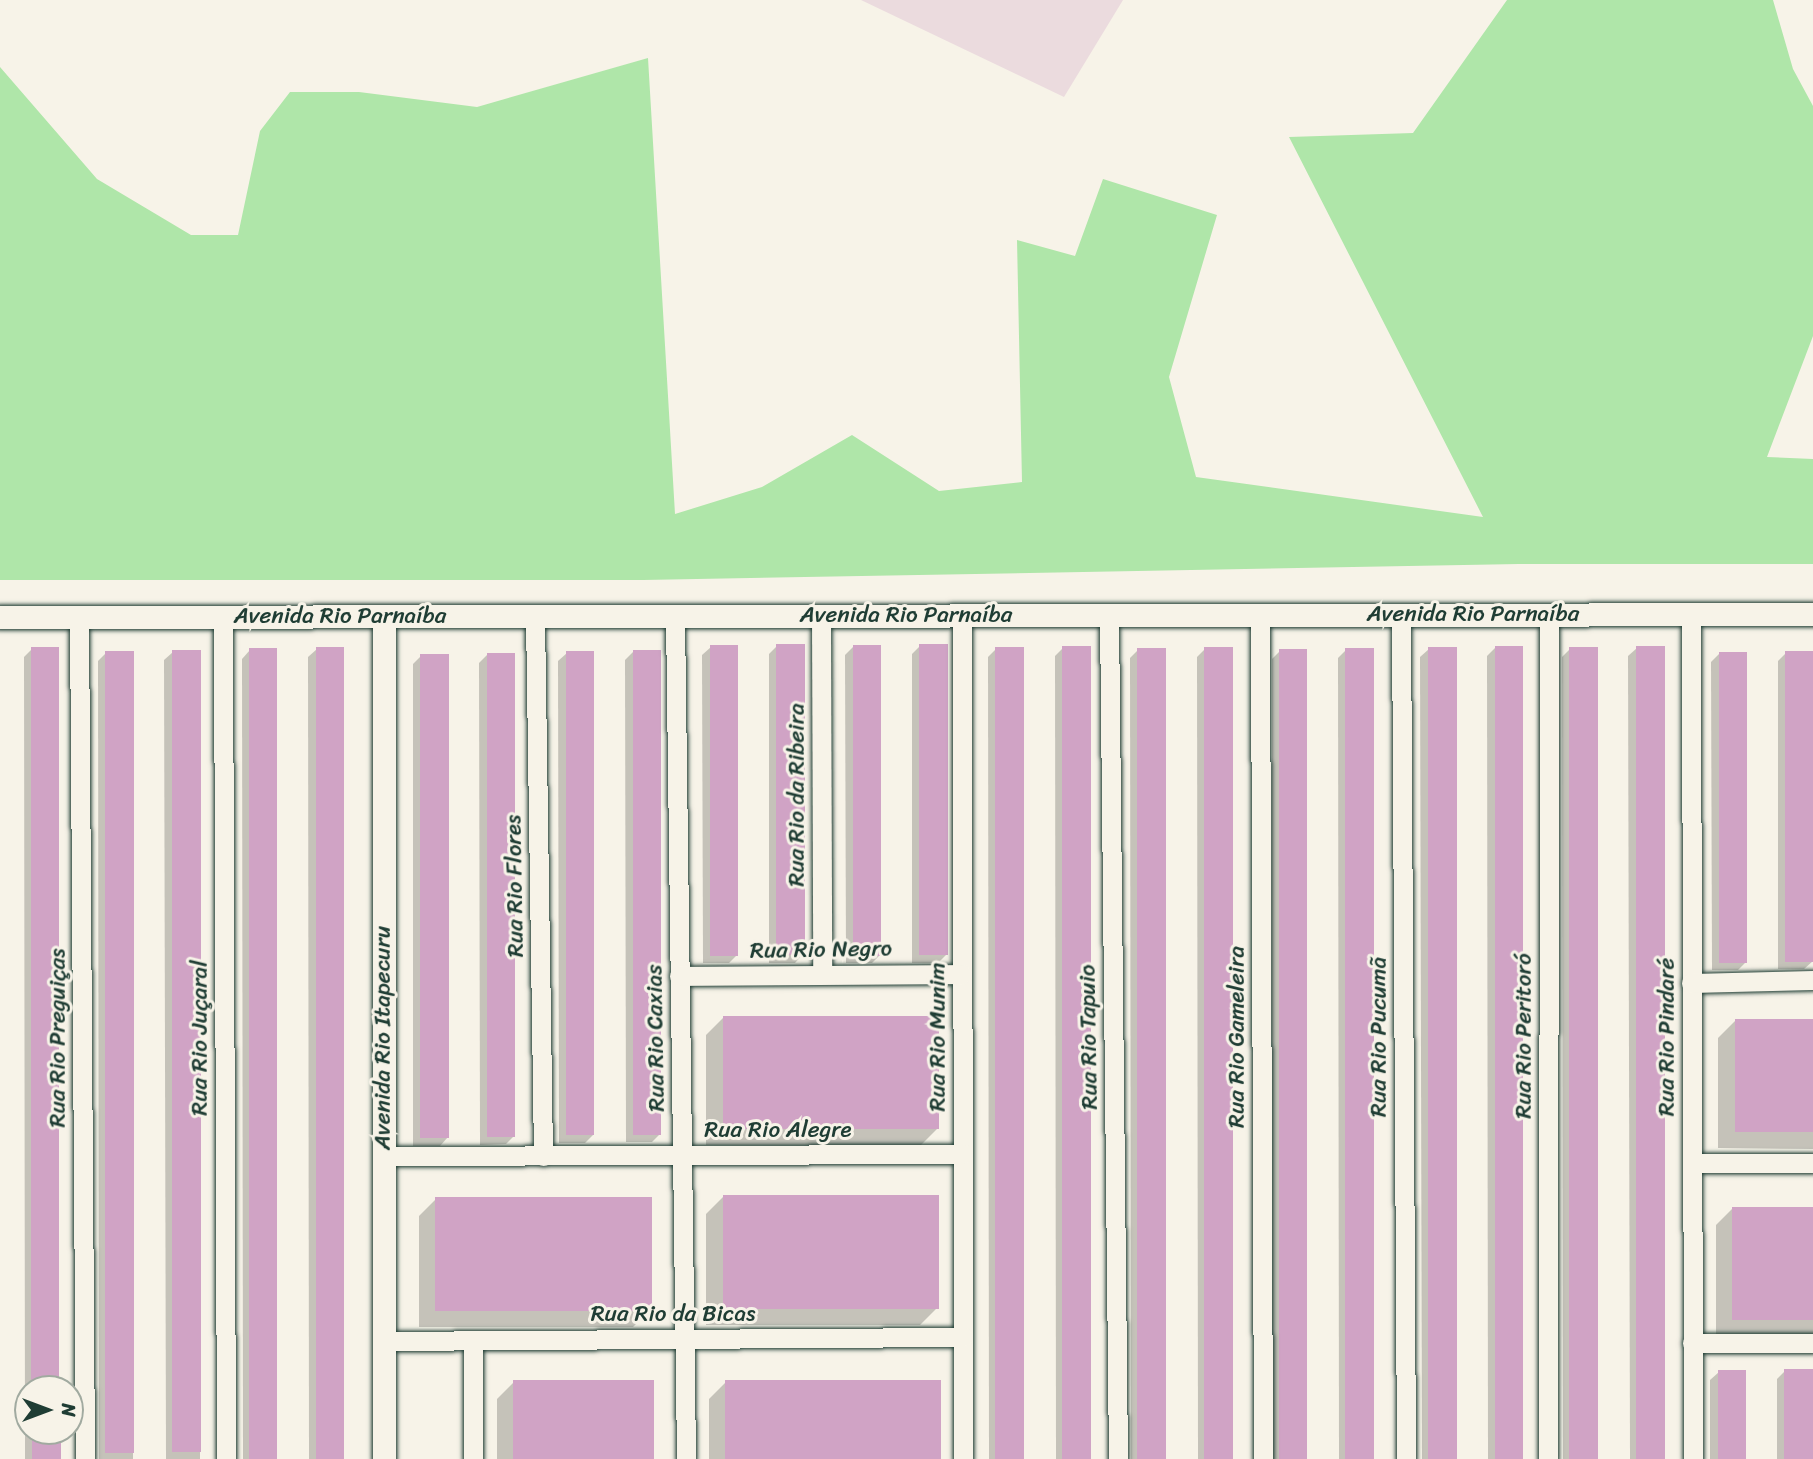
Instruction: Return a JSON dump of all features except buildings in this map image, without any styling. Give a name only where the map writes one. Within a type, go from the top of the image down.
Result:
[{"type":"street","name":"Rua Rio Pucumã","points":[[1401,614],[1406,1459]]},
{"type":"street","name":"Rua Rio Peritoró","points":[[1548,1459],[1549,614]]},
{"type":"street","name":"Rua Rio Pindaré","points":[[1691,614],[1693,1459]]},
{"type":"street","name":"Avenida Rio Parnaíba","points":[[0,617],[1813,614]]},
{"type":"street","name":"Rua Rio Munim","points":[[962,615],[963,1459]]},
{"type":"street","name":"Rua Rio Tapuio","points":[[1110,615],[1118,1459]]},
{"type":"street","name":"Rua Rio Gameleira","points":[[1260,615],[1263,1459]]},
{"type":"street","name":"Rua Rio Flores","points":[[535,616],[544,1156]]},
{"type":"street","name":"Rua Rio Caxias","points":[[675,616],[686,1459]]},
{"type":"street","name":"Rua Rio da Ribeira","points":[[821,616],[822,974]]},
{"type":"street","name":"Rua Rio Preguiças","points":[[79,617],[85,1459]]},
{"type":"street","name":"Rua Rio Juçaral","points":[[223,617],[226,1459]]},
{"type":"street","name":"Avenida Rio Itapecuru","points":[[384,617],[384,1459]]},
{"type":"street","name":"Rua Rio Negro","points":[[680,976],[962,974]]},
{"type":"street","points":[[1692,982],[1813,981]]},
{"type":"street","name":"Rua Rio Alegre","points":[[383,1156],[963,1154]]},
{"type":"street","points":[[1692,1163],[1813,1163]]},
{"type":"street","name":"Rua Rio da Bicas","points":[[383,1341],[963,1337]]},
{"type":"street","points":[[473,1341],[473,1459]]},
{"type":"street","points":[[1692,1343],[1813,1343]]},
{"type":"shaded area","points":[[861,0],[1123,0],[1064,97]]},
{"type":"green space","points":[[1507,0],[1773,0],[1793,69],[1813,106],[1813,336],[1767,457],[1813,459],[1813,564],[1519,564],[643,580],[0,580],[0,67],[97,179],[191,235],[238,235],[260,131],[290,92],[359,92],[477,107],[648,58],[675,514],[762,487],[852,435],[939,491],[1022,482],[1017,240],[1075,256],[1103,179],[1217,215],[1169,377],[1196,477],[1483,517],[1289,137],[1413,133]]}]
